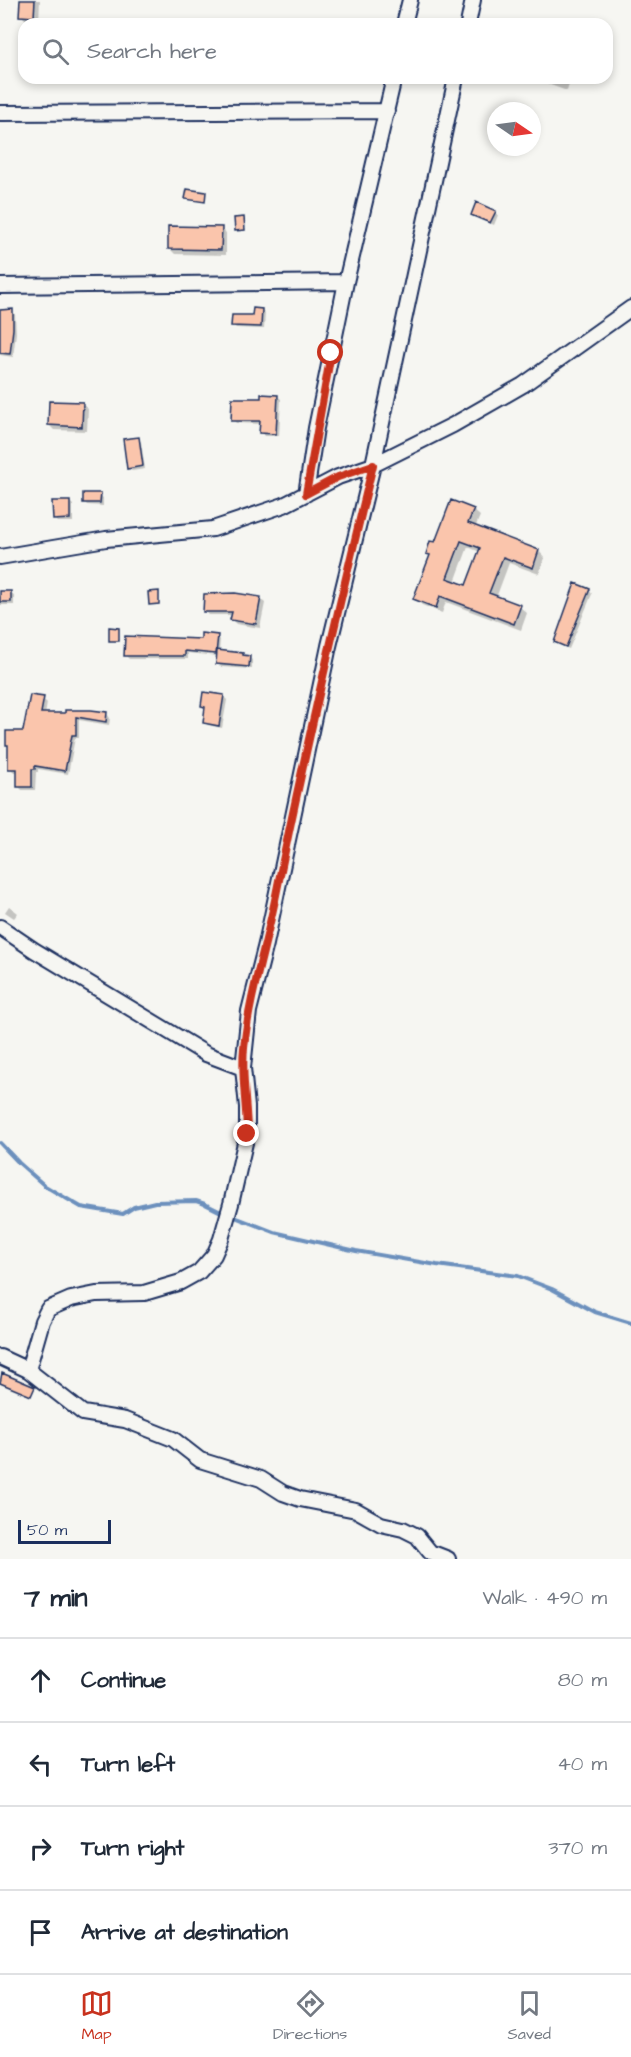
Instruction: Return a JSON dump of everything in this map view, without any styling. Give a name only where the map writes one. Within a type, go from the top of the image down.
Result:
[{"type":"street","points":[[406,18],[410,0]]},
{"type":"street","points":[[469,18],[473,0]]},
{"type":"street","points":[[306,494],[316,428],[346,282],[393,84]]},
{"type":"street","points":[[28,1370],[42,1321],[48,1309],[71,1299],[96,1294],[144,1293],[181,1282],[199,1272],[214,1255],[226,1224],[247,1134],[243,1068],[249,1011],[266,944],[329,646],[373,465],[455,84]]},
{"type":"street","points":[[0,113],[387,111]]},
{"type":"street","points":[[0,286],[346,282]]},
{"type":"street","points":[[0,557],[106,539],[213,529],[284,505],[338,477],[373,465],[453,425],[523,385],[631,308]]},
{"type":"street","points":[[0,927],[63,968],[206,1054],[243,1068]]},
{"type":"street","points":[[0,1357],[28,1370],[83,1413],[126,1420],[173,1439],[200,1460],[261,1479],[300,1499],[356,1510],[381,1524],[403,1529],[417,1536],[430,1552],[448,1559]]},
{"type":"building","points":[[20,0],[35,0],[34,17],[19,16]]},
{"type":"building","points":[[187,189],[206,192],[205,202],[185,199]]},
{"type":"building","points":[[476,202],[496,211],[490,223],[471,215]]},
{"type":"building","points":[[244,217],[245,230],[235,231],[234,218]]},
{"type":"building","points":[[168,226],[222,227],[221,250],[168,249]]},
{"type":"building","points":[[253,308],[262,309],[261,327],[231,326],[232,315],[252,315]]},
{"type":"building","points":[[13,309],[10,354],[0,353],[0,310]]},
{"type":"building","points":[[261,394],[278,395],[276,434],[259,433],[260,421],[231,421],[232,398],[261,398]]},
{"type":"building","points":[[49,401],[83,402],[82,427],[48,425]]},
{"type":"building","points":[[139,437],[143,466],[127,469],[123,439]]},
{"type":"building","points":[[83,493],[101,493],[100,503],[83,503]]},
{"type":"building","points":[[451,500],[474,509],[468,523],[539,550],[533,568],[503,557],[489,593],[521,605],[514,624],[440,596],[436,608],[413,599],[430,555],[426,554],[430,541],[435,542]],"holes":[[[461,541],[480,548],[466,585],[447,578]]]},
{"type":"building","points":[[52,501],[70,501],[70,519],[53,520]]},
{"type":"building","points":[[575,583],[590,589],[566,647],[554,642]]},
{"type":"building","points":[[0,591],[11,591],[11,602],[0,602]]},
{"type":"building","points":[[159,591],[159,604],[149,605],[148,592]]},
{"type":"building","points":[[235,593],[261,597],[256,624],[230,620],[232,612],[203,612],[204,594]]},
{"type":"building","points":[[109,627],[119,628],[119,641],[109,641]]},
{"type":"building","points":[[201,633],[218,635],[216,654],[185,651],[185,656],[124,656],[125,636],[201,639]]},
{"type":"building","points":[[217,650],[250,656],[249,667],[216,664]]},
{"type":"building","points":[[203,692],[224,695],[219,726],[203,723],[205,707],[201,706]]},
{"type":"building","points":[[30,695],[44,697],[41,713],[65,713],[65,710],[107,712],[106,722],[76,717],[76,735],[72,735],[65,771],[35,766],[35,769],[32,769],[32,787],[17,787],[17,769],[8,769],[6,731],[23,731]]},
{"type":"building","points":[[2,1373],[35,1387],[31,1396],[0,1383]]},
{"type":"waterway","points":[[0,1143],[45,1186],[81,1207],[123,1214],[134,1207],[155,1202],[196,1201],[225,1214]]},
{"type":"waterway","points":[[232,1216],[274,1232],[356,1251],[518,1276],[552,1289],[595,1312],[631,1323]]},
{"type":"route","points":[[247,1134],[243,1068],[249,1011],[266,944],[329,646],[373,465],[338,477],[306,494],[331,353]]}]
